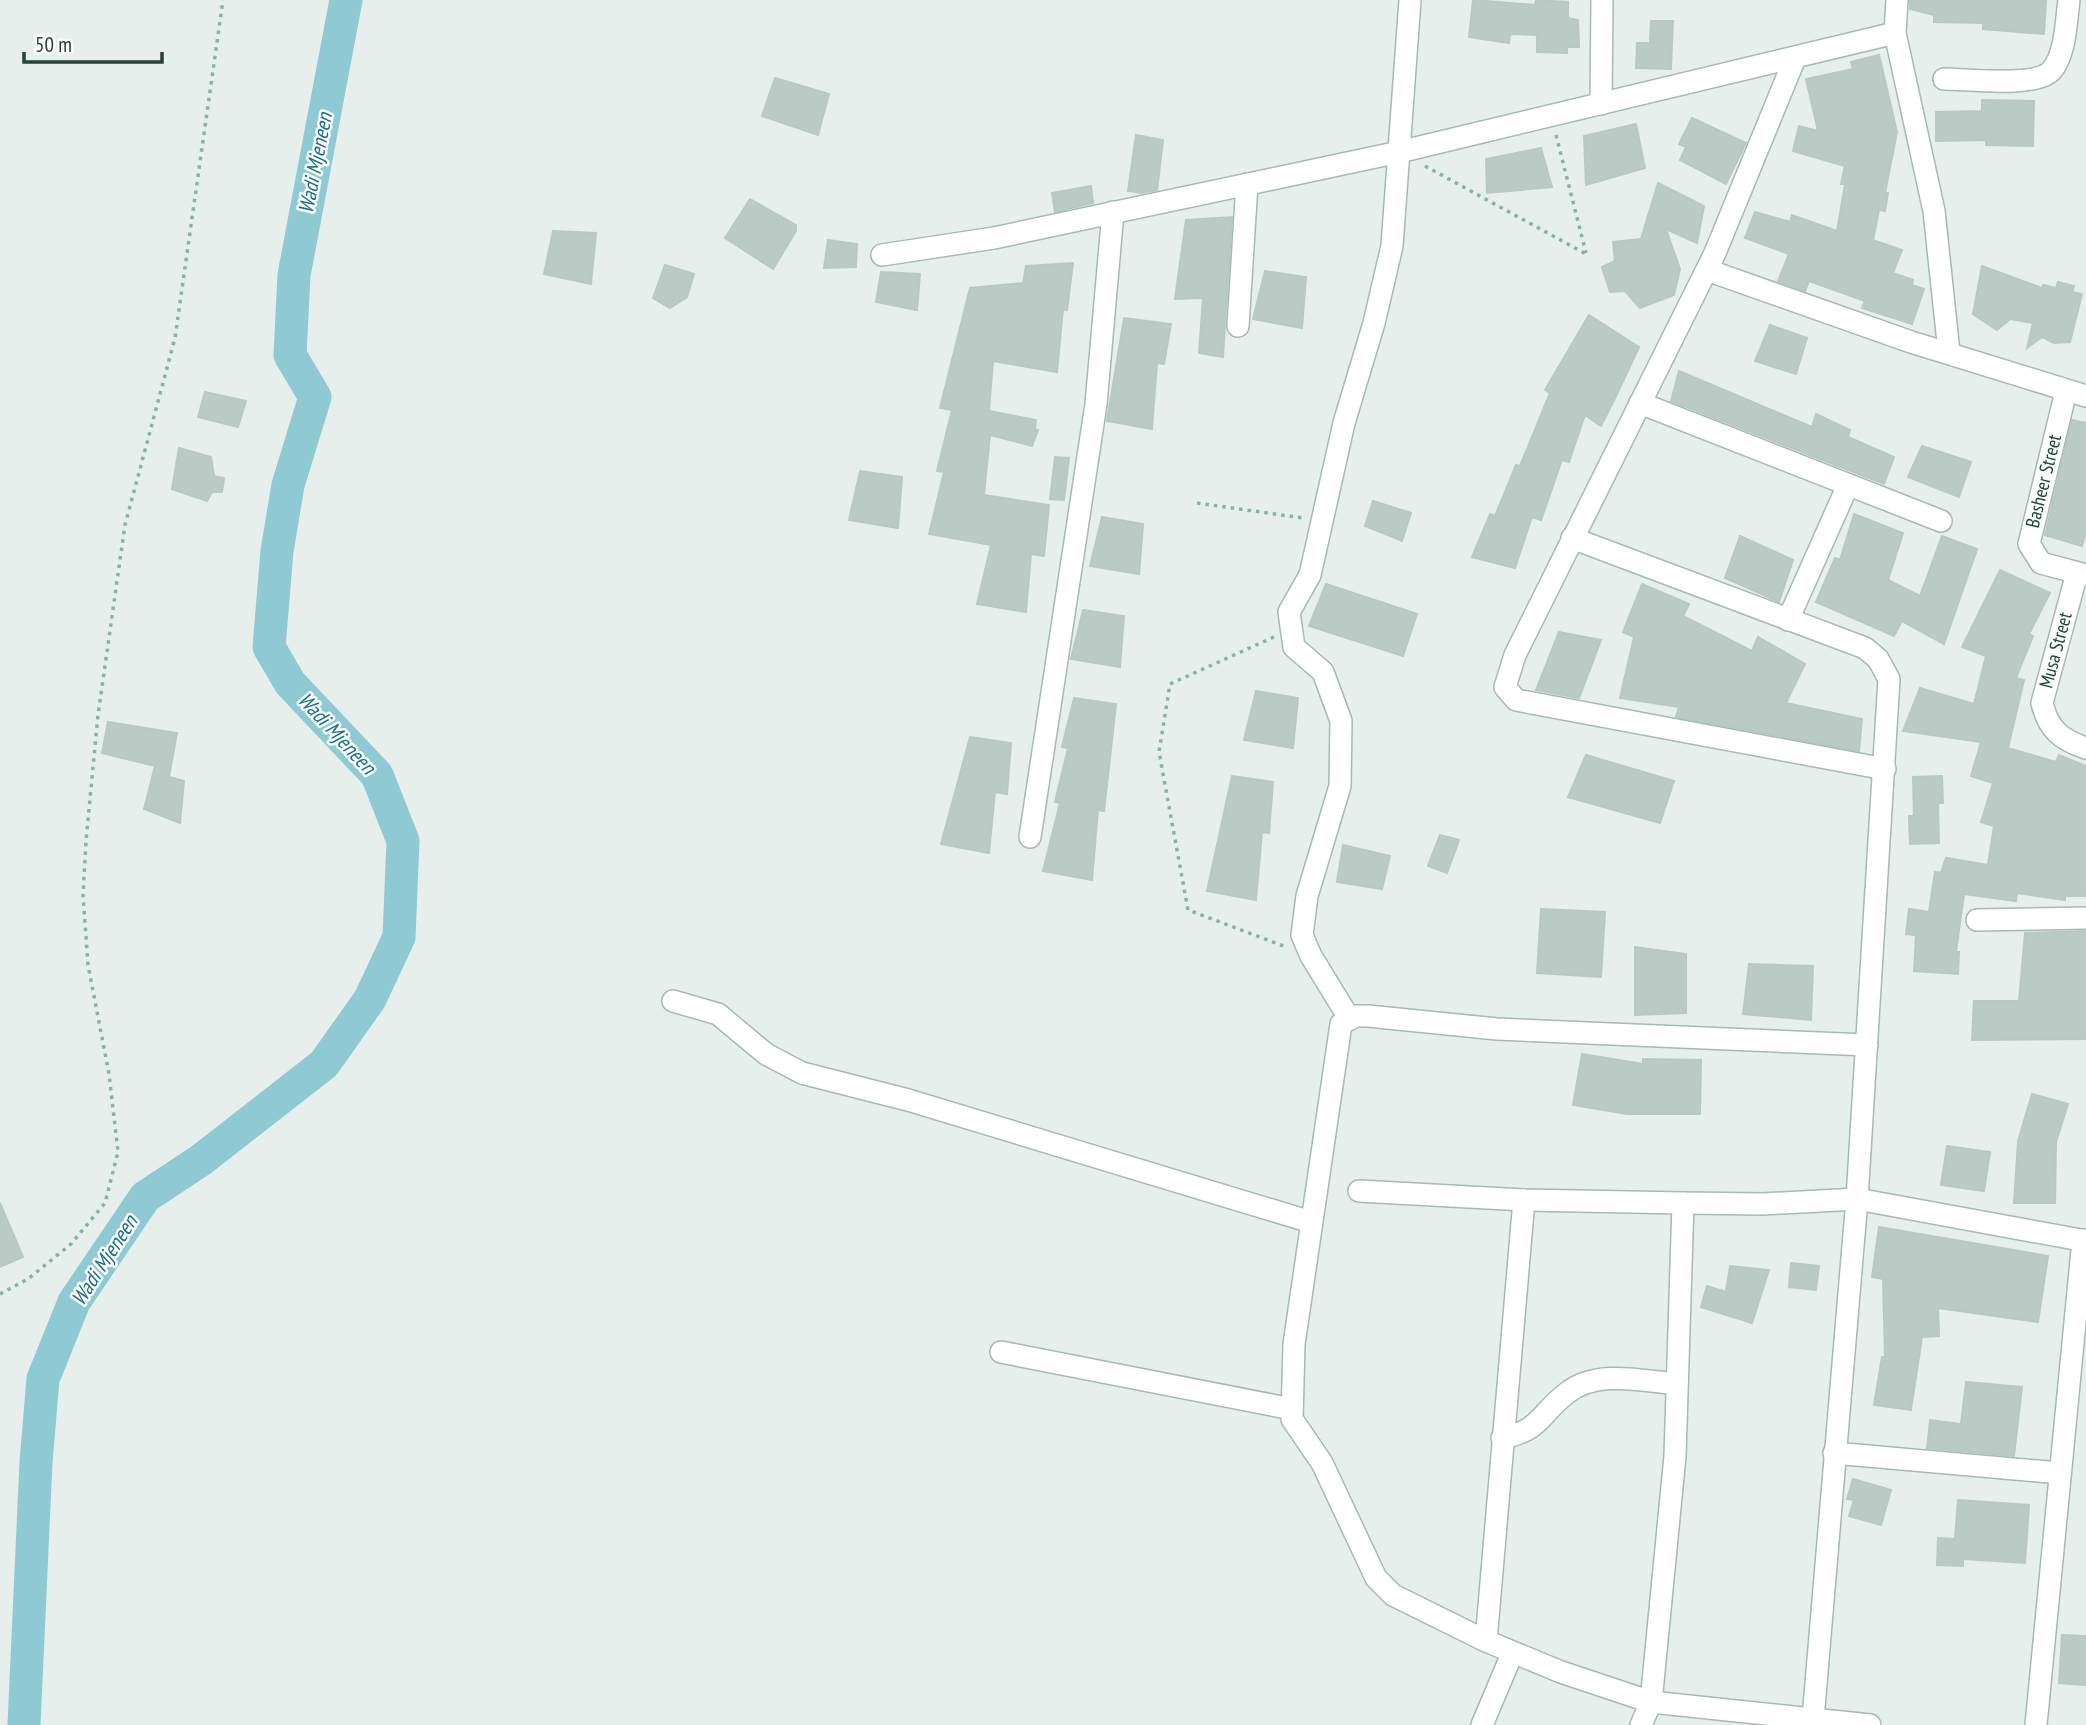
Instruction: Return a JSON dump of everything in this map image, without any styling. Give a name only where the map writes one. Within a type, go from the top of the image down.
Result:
[{"type":"street","points":[[1349,1018],[1311,956],[1302,935],[1307,896],[1340,786],[1341,721],[1323,672],[1294,647],[1289,612],[1310,575],[1344,423],[1374,323],[1392,246],[1410,0]]},
{"type":"street","points":[[1601,104],[1602,0]]},
{"type":"street","points":[[1897,0],[1895,33],[1934,211],[1949,352]]},
{"type":"street","points":[[1944,79],[2035,80],[2051,71],[2059,57],[2069,0]]},
{"type":"street","points":[[882,255],[994,239],[1399,152],[1895,33]]},
{"type":"street","points":[[1795,58],[1707,270],[1504,680],[1511,698],[1885,769]]},
{"type":"street","points":[[1238,326],[1247,184]]},
{"type":"street","points":[[1030,837],[1096,404],[1113,212]]},
{"type":"street","points":[[1707,270],[2076,394]]},
{"type":"street","name":"Basheer Street","points":[[2076,394],[2029,544],[2041,563],[2082,574]]},
{"type":"street","points":[[1640,403],[1941,521]]},
{"type":"street","points":[[1788,620],[1848,485]]},
{"type":"street","points":[[1572,538],[1865,648],[1883,665],[1891,687],[1857,1199],[1813,1719]]},
{"type":"street","name":"Musa Street","points":[[2082,574],[2042,703],[2054,732],[2086,748]]},
{"type":"street","points":[[1977,920],[2086,918]]},
{"type":"street","points":[[673,1002],[718,1014],[766,1054],[802,1073],[908,1100],[1311,1222]]},
{"type":"street","points":[[1867,1045],[1497,1029],[1368,1016],[1349,1018],[1341,1024],[1311,1222],[1294,1344],[1292,1409],[1293,1419],[1322,1463],[1376,1578],[1393,1595],[1512,1654],[1651,1702],[1870,1725]]},
{"type":"street","points":[[1359,1191],[1524,1200],[1683,1203],[1762,1204],[1857,1199],[2084,1240],[2036,1725]]},
{"type":"street","points":[[1486,1641],[1524,1200]]},
{"type":"street","points":[[1641,1725],[1651,1702],[1675,1456],[1683,1203]]},
{"type":"street","points":[[1001,1352],[1292,1409]]},
{"type":"street","points":[[1502,1438],[1526,1433],[1567,1392],[1598,1378],[1677,1384]]},
{"type":"street","points":[[1835,1453],[2060,1474]]},
{"type":"street","points":[[1482,1725],[1512,1654]]},
{"type":"path","points":[[0,1294],[28,1279],[71,1244],[105,1203],[118,1152],[109,1074],[88,965],[83,895],[86,841],[98,715],[125,525],[174,338],[223,0]]},
{"type":"path","points":[[1399,152],[1586,254],[1552,116]]},
{"type":"path","points":[[1197,502],[1322,521]]},
{"type":"path","points":[[1291,629],[1170,684],[1159,752],[1188,910],[1311,956]]},
{"type":"building","points":[[1473,0],[1535,5],[1536,0],[1568,2],[1568,18],[1578,20],[1579,47],[1567,47],[1567,53],[1537,52],[1537,35],[1510,34],[1509,43],[1469,37]]},
{"type":"building","points":[[1910,0],[2046,0],[2044,34],[1983,29],[1983,23],[1934,22],[1934,15],[1910,9]]},
{"type":"building","points":[[1651,21],[1673,21],[1671,69],[1636,68],[1637,43],[1650,43]]},
{"type":"building","points":[[1879,55],[1897,132],[1885,193],[1888,193],[1885,211],[1879,210],[1873,240],[1902,250],[1893,273],[1913,280],[1912,285],[1924,289],[1912,324],[1862,308],[1865,301],[1809,281],[1805,291],[1778,281],[1789,254],[1745,238],[1755,212],[1790,222],[1792,215],[1837,231],[1845,184],[1841,184],[1845,166],[1793,151],[1799,126],[1818,131],[1806,79],[1853,69],[1851,62]]},
{"type":"building","points":[[775,78],[829,94],[818,135],[762,116]]},
{"type":"building","points":[[1982,100],[2034,101],[2033,146],[1986,145],[1986,140],[1936,141],[1936,112],[1982,111]]},
{"type":"building","points":[[1692,118],[1746,143],[1726,184],[1680,160],[1686,147],[1679,144]]},
{"type":"building","points":[[1636,124],[1645,168],[1586,185],[1584,136]]},
{"type":"building","points":[[1136,135],[1163,140],[1157,190],[1142,193],[1128,191]]},
{"type":"building","points":[[1541,148],[1552,187],[1487,193],[1486,159]]},
{"type":"building","points":[[1658,183],[1704,206],[1697,243],[1666,229],[1680,269],[1674,295],[1640,308],[1625,291],[1610,292],[1602,267],[1615,261],[1613,242],[1641,239]]},
{"type":"building","points":[[1091,186],[1093,203],[1055,212],[1052,193]]},
{"type":"building","points":[[750,199],[796,225],[796,231],[773,269],[725,238]]},
{"type":"building","points":[[1232,217],[1223,357],[1199,353],[1203,298],[1175,299],[1186,220]]},
{"type":"building","points":[[553,231],[596,233],[591,284],[544,274]]},
{"type":"building","points":[[828,240],[857,244],[856,267],[824,268]]},
{"type":"building","points":[[1073,263],[1067,310],[1063,309],[1057,372],[993,361],[989,411],[1036,420],[1035,429],[1038,430],[1032,446],[990,435],[984,495],[1049,505],[1044,556],[1031,554],[1026,612],[977,604],[991,545],[929,534],[944,472],[937,471],[952,410],[940,408],[970,288],[1023,283],[1026,266]]},
{"type":"building","points":[[665,265],[694,274],[687,297],[670,308],[653,298]]},
{"type":"building","points":[[1982,266],[2042,288],[2043,285],[2056,288],[2058,282],[2074,286],[2072,292],[2082,294],[2070,342],[2054,343],[2042,337],[2027,348],[2033,323],[2010,319],[1997,330],[1973,314]]},
{"type":"building","points":[[1265,271],[1306,277],[1302,328],[1253,319]]},
{"type":"building","points":[[881,272],[920,274],[917,310],[876,302]]},
{"type":"building","points":[[1589,315],[1639,347],[1617,394],[1601,426],[1585,415],[1569,462],[1562,460],[1541,520],[1532,517],[1515,568],[1472,557],[1490,514],[1495,516],[1516,465],[1520,466],[1550,393],[1545,390]]},
{"type":"building","points":[[1124,318],[1171,324],[1164,364],[1157,363],[1152,429],[1107,421]]},
{"type":"building","points":[[1770,325],[1807,338],[1796,374],[1755,361]]},
{"type":"building","points":[[1679,371],[1812,427],[1816,414],[1850,430],[1848,437],[1894,457],[1884,484],[1671,401]]},
{"type":"building","points":[[205,392],[246,401],[238,427],[198,417]]},
{"type":"building","points":[[2072,420],[2086,423],[2086,532],[2082,546],[2045,535]]},
{"type":"building","points":[[1922,446],[1971,462],[1959,497],[1908,477]]},
{"type":"building","points":[[179,448],[211,457],[214,476],[224,478],[222,492],[212,492],[207,501],[172,489]]},
{"type":"building","points":[[1055,457],[1069,458],[1064,500],[1050,499]]},
{"type":"building","points":[[860,471],[902,477],[898,528],[849,520]]},
{"type":"building","points":[[1373,501],[1411,513],[1402,541],[1365,526]]},
{"type":"building","points":[[1854,514],[1903,533],[1888,580],[1920,596],[1942,536],[1977,549],[1944,644],[1902,621],[1894,636],[1816,602],[1835,558],[1840,560]]},
{"type":"building","points":[[1102,517],[1143,524],[1139,574],[1090,566]]},
{"type":"building","points":[[1740,536],[1793,560],[1779,602],[1725,578]]},
{"type":"building","points":[[2000,570],[2050,593],[2029,634],[2033,636],[2016,678],[2024,680],[2008,748],[2056,762],[2059,755],[2086,766],[2086,896],[2065,896],[2065,900],[2017,893],[2016,901],[1964,894],[1956,952],[1959,952],[1958,974],[1914,971],[1916,935],[1906,934],[1909,909],[1929,912],[1935,872],[1941,873],[1946,858],[1988,865],[1994,826],[1981,822],[1993,783],[1971,776],[1981,742],[1903,731],[1920,688],[1974,704],[1986,656],[1962,647]]},
{"type":"building","points":[[1326,584],[1417,614],[1403,656],[1309,626]]},
{"type":"building","points":[[1642,584],[1689,604],[1683,616],[1752,651],[1758,637],[1805,664],[1786,703],[1862,719],[1859,751],[1676,717],[1679,707],[1620,698],[1634,637],[1623,632]]},
{"type":"building","points":[[1083,610],[1124,616],[1120,667],[1071,659]]},
{"type":"building","points":[[1559,632],[1601,640],[1579,698],[1536,690]]},
{"type":"building","points":[[1256,691],[1298,698],[1293,748],[1244,740]]},
{"type":"building","points":[[1074,698],[1116,704],[1104,811],[1098,810],[1092,880],[1043,871],[1060,803],[1055,802],[1068,748],[1062,747]]},
{"type":"building","points":[[108,722],[177,733],[169,777],[184,781],[180,823],[144,809],[155,766],[102,753]]},
{"type":"building","points":[[970,737],[1011,743],[1007,794],[995,792],[989,853],[941,844]]},
{"type":"building","points":[[1586,755],[1674,781],[1660,823],[1568,797]]},
{"type":"building","points":[[1232,776],[1273,782],[1269,833],[1262,832],[1256,900],[1207,891]]},
{"type":"building","points":[[1942,776],[1943,803],[1938,803],[1939,843],[1910,844],[1909,816],[1914,816],[1913,777]]},
{"type":"building","points":[[1440,835],[1459,840],[1447,873],[1428,866]]},
{"type":"building","points":[[1343,845],[1390,856],[1382,889],[1337,882]]},
{"type":"building","points":[[1541,909],[1605,912],[1601,977],[1537,973]]},
{"type":"building","points":[[2086,931],[2086,1039],[1972,1040],[1974,1001],[2019,1001],[2025,933]]},
{"type":"building","points":[[1635,947],[1686,954],[1686,1013],[1635,1015]]},
{"type":"building","points":[[1749,964],[1813,966],[1811,1020],[1743,1014]]},
{"type":"building","points":[[1582,1054],[1643,1064],[1643,1059],[1701,1060],[1700,1114],[1627,1114],[1573,1105]]},
{"type":"building","points":[[2032,1094],[2068,1104],[2056,1142],[2055,1203],[2014,1203],[2018,1141]]},
{"type":"building","points":[[1947,1146],[1990,1152],[1984,1191],[1941,1185]]},
{"type":"building","points":[[0,1203],[23,1257],[0,1267]]},
{"type":"building","points":[[1879,1227],[2048,1256],[2038,1322],[1938,1308],[1939,1336],[1922,1337],[1911,1410],[1874,1405],[1882,1357],[1885,1357],[1883,1279],[1872,1277]]},
{"type":"building","points":[[1791,1263],[1819,1266],[1816,1290],[1789,1287]]},
{"type":"building","points":[[1730,1266],[1769,1270],[1752,1323],[1701,1307],[1707,1286],[1726,1292]]},
{"type":"building","points":[[1966,1382],[2022,1387],[2014,1456],[1927,1448],[1930,1420],[1961,1424]]},
{"type":"building","points":[[1853,1479],[1891,1490],[1881,1525],[1849,1516],[1854,1500],[1847,1499]]},
{"type":"building","points":[[1958,1500],[2029,1505],[2025,1563],[1963,1559],[1963,1566],[1937,1565],[1938,1538],[1955,1539]]},
{"type":"building","points":[[2062,1635],[2086,1636],[2086,1685],[2059,1683]]},
{"type":"waterway","name":"Wadi Mjeneen","points":[[24,1725],[36,1462],[43,1379],[74,1302],[145,1197],[201,1160],[324,1064],[370,999],[399,937],[403,841],[377,775],[290,683],[269,647],[277,551],[288,485],[315,397],[290,355],[294,275],[346,0]]}]
